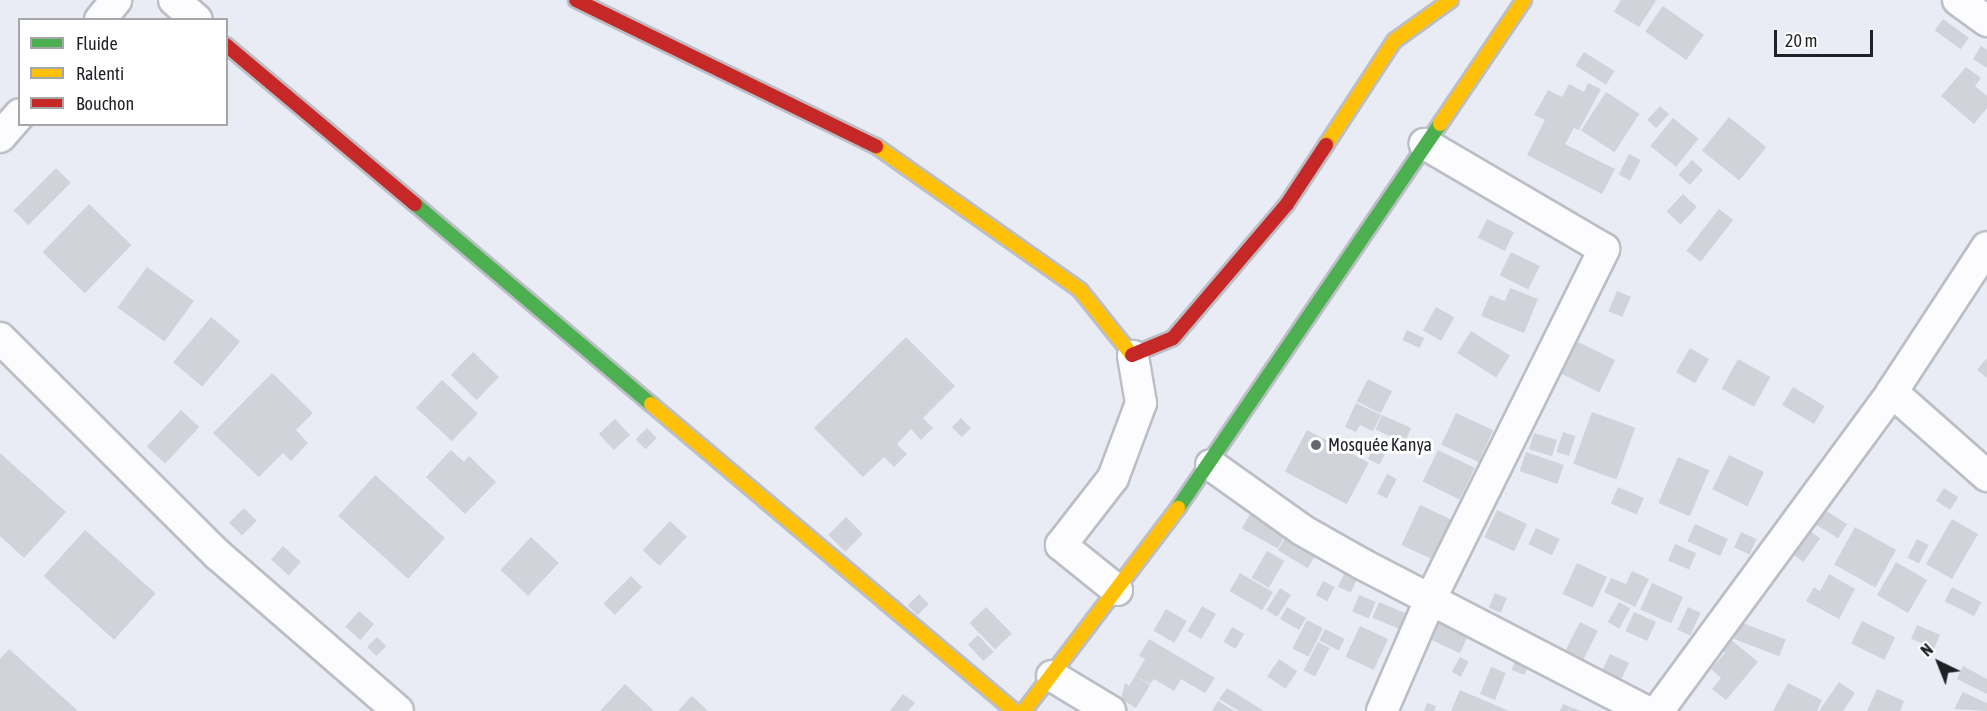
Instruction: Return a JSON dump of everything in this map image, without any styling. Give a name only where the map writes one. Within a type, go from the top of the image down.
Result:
[{"type":"main road","points":[[576,0],[862,137],[1080,290],[1133,356],[1173,338],[1287,204],[1394,41],[1451,0]]},
{"type":"main road","points":[[1024,711],[1211,465],[1524,0]]},
{"type":"main road","points":[[228,47],[1014,711]]},
{"type":"street","points":[[102,18],[116,0]]},
{"type":"street","points":[[174,0],[195,18]]},
{"type":"street","points":[[1958,0],[1987,21]]},
{"type":"street","points":[[0,137],[18,116]]},
{"type":"street","points":[[1383,711],[1430,600],[1604,249],[1425,144]]},
{"type":"street","points":[[1658,711],[1892,392],[1987,247]]},
{"type":"street","points":[[0,339],[218,555],[398,711]]},
{"type":"street","points":[[1117,590],[1061,544],[1113,478],[1141,403],[1133,356]]},
{"type":"street","points":[[1892,392],[1987,476]]},
{"type":"street","points":[[1211,465],[1302,530],[1430,600],[1646,711]]},
{"type":"street","points":[[1052,676],[1110,711]]},
{"type":"building","points":[[1621,0],[1656,1],[1639,27],[1614,12]]},
{"type":"building","points":[[1663,6],[1704,35],[1686,60],[1645,31]]},
{"type":"building","points":[[1943,19],[1969,38],[1961,49],[1935,30]]},
{"type":"building","points":[[1981,46],[1987,50],[1987,68],[1973,59]]},
{"type":"building","points":[[1584,52],[1615,71],[1606,85],[1576,66]]},
{"type":"building","points":[[1966,67],[1981,78],[1975,86],[1987,96],[1987,108],[1974,124],[1941,96]]},
{"type":"building","points":[[1588,83],[1601,89],[1579,130],[1574,128],[1565,144],[1615,169],[1602,194],[1527,155],[1545,120],[1534,115],[1548,90],[1562,97],[1569,84],[1584,92]]},
{"type":"building","points":[[1606,92],[1640,114],[1614,152],[1581,131]]},
{"type":"building","points":[[1660,106],[1669,114],[1656,128],[1647,120]]},
{"type":"building","points":[[1729,117],[1766,147],[1739,181],[1702,150]]},
{"type":"building","points":[[1673,118],[1699,139],[1676,167],[1650,146]]},
{"type":"building","points":[[1629,154],[1641,160],[1630,180],[1619,174]]},
{"type":"building","points":[[1692,160],[1703,170],[1690,185],[1679,175]]},
{"type":"building","points":[[56,168],[71,183],[28,225],[14,210]]},
{"type":"building","points":[[1683,194],[1697,207],[1681,225],[1667,212]]},
{"type":"building","points":[[89,204],[131,245],[85,293],[42,252]]},
{"type":"building","points":[[1719,209],[1733,220],[1701,262],[1686,251]]},
{"type":"building","points":[[1487,219],[1514,232],[1505,251],[1478,238]]},
{"type":"building","points":[[1511,252],[1540,266],[1528,289],[1500,275]]},
{"type":"building","points":[[147,267],[194,301],[165,342],[118,307]]},
{"type":"building","points":[[1510,288],[1538,299],[1524,333],[1481,316],[1490,295],[1505,301]]},
{"type":"building","points":[[1617,291],[1631,297],[1622,317],[1608,311]]},
{"type":"building","points":[[1436,307],[1454,317],[1441,341],[1423,331]]},
{"type":"building","points":[[211,317],[240,341],[202,387],[173,362]]},
{"type":"building","points":[[1407,330],[1424,338],[1420,348],[1402,340]]},
{"type":"building","points":[[1471,331],[1510,355],[1496,377],[1457,353]]},
{"type":"building","points":[[906,337],[955,386],[923,418],[933,428],[921,440],[911,429],[897,444],[907,454],[894,467],[884,457],[863,477],[814,428]]},
{"type":"building","points":[[1572,339],[1615,360],[1599,392],[1556,371]]},
{"type":"building","points":[[1690,348],[1709,359],[1695,383],[1676,372]]},
{"type":"building","points":[[473,352],[499,377],[477,400],[451,375]]},
{"type":"building","points":[[1987,358],[1987,378],[1977,370]]},
{"type":"building","points":[[1738,359],[1770,377],[1754,407],[1722,389]]},
{"type":"building","points":[[272,373],[313,413],[296,430],[308,443],[291,461],[283,453],[259,477],[213,433]]},
{"type":"building","points":[[1368,379],[1392,391],[1381,414],[1357,401]]},
{"type":"building","points":[[442,380],[478,413],[452,441],[416,408]]},
{"type":"building","points":[[1793,387],[1825,406],[1814,424],[1782,405]]},
{"type":"building","points":[[1356,403],[1381,415],[1373,431],[1360,425],[1356,432],[1345,427]]},
{"type":"building","points":[[181,410],[199,427],[165,464],[147,447]]},
{"type":"building","points":[[1592,412],[1635,428],[1616,479],[1573,464]]},
{"type":"building","points":[[1456,413],[1493,430],[1478,462],[1441,445]]},
{"type":"building","points":[[1382,415],[1411,428],[1405,443],[1375,430]]},
{"type":"building","points":[[961,418],[971,428],[962,437],[952,427]]},
{"type":"building","points":[[615,419],[630,435],[614,450],[599,434]]},
{"type":"building","points":[[647,428],[657,438],[646,449],[636,439]]},
{"type":"building","points":[[1307,430],[1369,463],[1347,504],[1285,471]]},
{"type":"building","points":[[1563,432],[1575,436],[1569,456],[1557,452]]},
{"type":"building","points":[[1534,433],[1557,440],[1552,456],[1529,449]]},
{"type":"building","points":[[1377,441],[1389,447],[1380,465],[1368,459]]},
{"type":"building","points":[[451,450],[464,462],[469,456],[496,482],[465,514],[426,477]]},
{"type":"building","points":[[1438,450],[1475,468],[1460,499],[1423,481]]},
{"type":"building","points":[[1526,452],[1564,465],[1557,484],[1519,471]]},
{"type":"building","points":[[0,453],[66,512],[24,558],[0,536]]},
{"type":"building","points":[[1729,455],[1764,472],[1747,506],[1712,489]]},
{"type":"building","points":[[1678,457],[1709,470],[1690,516],[1658,503]]},
{"type":"building","points":[[1387,474],[1397,479],[1387,499],[1377,494]]},
{"type":"building","points":[[375,475],[445,538],[408,579],[338,516]]},
{"type":"building","points":[[1618,487],[1644,498],[1637,515],[1611,504]]},
{"type":"building","points":[[1944,488],[1958,497],[1950,510],[1936,501]]},
{"type":"building","points":[[1420,505],[1452,520],[1433,560],[1401,545]]},
{"type":"building","points":[[1820,507],[1847,524],[1838,538],[1811,521]]},
{"type":"building","points":[[244,508],[257,521],[242,536],[229,523]]},
{"type":"building","points":[[1497,510],[1527,524],[1514,551],[1484,537]]},
{"type":"building","points":[[1251,512],[1287,532],[1278,548],[1242,529]]},
{"type":"building","points":[[846,517],[863,534],[845,552],[828,535]]},
{"type":"building","points":[[1952,519],[1978,534],[1952,579],[1926,564]]},
{"type":"building","points":[[670,521],[687,537],[660,566],[643,550]]},
{"type":"building","points":[[1695,524],[1728,539],[1720,556],[1687,541]]},
{"type":"building","points":[[1855,527],[1896,550],[1875,587],[1834,565]]},
{"type":"building","points":[[1536,528],[1560,539],[1552,555],[1528,544]]},
{"type":"building","points":[[1807,529],[1820,538],[1803,562],[1790,553]]},
{"type":"building","points":[[85,530],[156,594],[114,640],[44,576]]},
{"type":"building","points":[[1741,532],[1757,539],[1750,554],[1734,548]]},
{"type":"building","points":[[1288,533],[1318,551],[1308,568],[1278,550]]},
{"type":"building","points":[[531,537],[559,563],[528,596],[500,570]]},
{"type":"building","points":[[1917,539],[1929,545],[1919,564],[1907,558]]},
{"type":"building","points":[[1675,544],[1696,553],[1689,570],[1668,561]]},
{"type":"building","points":[[283,546],[301,562],[289,575],[271,559]]},
{"type":"building","points":[[1267,551],[1284,561],[1269,588],[1252,578]]},
{"type":"building","points":[[1896,562],[1927,580],[1908,613],[1877,595]]},
{"type":"building","points":[[1577,563],[1607,577],[1593,608],[1563,594]]},
{"type":"building","points":[[1632,571],[1649,579],[1635,607],[1604,592],[1611,578],[1626,584]]},
{"type":"building","points":[[1240,573],[1273,592],[1262,610],[1230,591]]},
{"type":"building","points":[[1344,574],[1357,580],[1351,593],[1338,587]]},
{"type":"building","points":[[1829,574],[1855,589],[1839,619],[1806,601],[1814,587],[1820,591]]},
{"type":"building","points":[[631,576],[642,587],[615,615],[603,604]]},
{"type":"building","points":[[1323,581],[1335,587],[1327,601],[1316,595]]},
{"type":"building","points":[[1652,583],[1683,597],[1671,623],[1640,609]]},
{"type":"building","points":[[1952,587],[1981,602],[1974,616],[1945,601]]},
{"type":"building","points":[[1280,588],[1291,595],[1277,617],[1266,610]]},
{"type":"building","points":[[1495,593],[1507,598],[1501,613],[1489,608]]},
{"type":"building","points":[[919,594],[929,604],[918,615],[908,605]]},
{"type":"building","points":[[1359,595],[1376,602],[1369,618],[1352,612]]},
{"type":"building","points":[[1379,602],[1407,614],[1400,629],[1372,618]]},
{"type":"building","points":[[1619,602],[1630,608],[1619,628],[1608,622]]},
{"type":"building","points":[[1202,606],[1216,614],[1201,639],[1188,631]]},
{"type":"building","points":[[986,607],[1012,634],[995,650],[969,623]]},
{"type":"building","points":[[1287,607],[1306,618],[1299,630],[1280,619]]},
{"type":"building","points":[[1688,607],[1701,613],[1690,636],[1677,630]]},
{"type":"building","points":[[1166,609],[1187,621],[1174,643],[1154,631]]},
{"type":"building","points":[[359,611],[374,624],[360,640],[345,627]]},
{"type":"building","points":[[1634,612],[1656,622],[1647,641],[1625,631]]},
{"type":"building","points":[[1307,620],[1323,628],[1309,657],[1292,649]]},
{"type":"building","points":[[1862,621],[1895,637],[1884,660],[1851,643]]},
{"type":"building","points":[[1438,622],[1468,636],[1460,653],[1430,639]]},
{"type":"building","points":[[1580,622],[1598,631],[1583,660],[1565,651]]},
{"type":"building","points":[[1740,622],[1786,640],[1779,656],[1734,639]]},
{"type":"building","points":[[1917,625],[1940,635],[1934,649],[1911,639]]},
{"type":"building","points":[[1360,626],[1388,639],[1374,670],[1346,657]]},
{"type":"building","points":[[1232,627],[1244,634],[1236,649],[1224,642]]},
{"type":"building","points":[[1325,629],[1345,639],[1339,651],[1319,641]]},
{"type":"building","points":[[978,635],[994,652],[983,661],[968,645]]},
{"type":"building","points":[[377,637],[386,646],[376,656],[367,647]]},
{"type":"building","points":[[1728,637],[1758,662],[1726,700],[1712,689],[1721,678],[1711,669],[1725,653],[1719,647]]},
{"type":"building","points":[[1149,639],[1215,678],[1205,693],[1181,679],[1174,691],[1154,679],[1150,684],[1135,676],[1145,659],[1139,656]]},
{"type":"building","points":[[1318,642],[1330,648],[1315,676],[1303,671]]},
{"type":"building","points":[[9,649],[78,711],[0,711],[0,659]]},
{"type":"building","points":[[1610,654],[1629,663],[1621,681],[1602,672]]},
{"type":"building","points":[[1517,656],[1530,661],[1525,675],[1512,670]]},
{"type":"building","points":[[1460,657],[1469,662],[1461,677],[1452,672]]},
{"type":"building","points":[[1279,659],[1297,671],[1285,689],[1267,676]]},
{"type":"building","points":[[1963,666],[1987,679],[1987,694],[1957,679]]},
{"type":"building","points":[[1491,667],[1506,673],[1495,700],[1480,694]]},
{"type":"building","points":[[1135,676],[1150,685],[1136,708],[1121,699],[1125,683],[1129,686]]},
{"type":"building","points":[[1839,682],[1855,693],[1843,711],[1819,711]]},
{"type":"building","points":[[1788,683],[1822,700],[1817,711],[1773,711]]},
{"type":"building","points":[[625,684],[654,711],[600,711]]},
{"type":"building","points":[[1227,688],[1264,711],[1239,711],[1219,699]]},
{"type":"building","points":[[1877,689],[1904,701],[1900,711],[1867,711]]},
{"type":"building","points":[[1460,690],[1509,711],[1451,711]]},
{"type":"building","points":[[1963,692],[1987,703],[1987,711],[1954,709]]},
{"type":"building","points":[[903,694],[915,703],[908,711],[890,711]]},
{"type":"building","points":[[692,696],[708,711],[678,711]]},
{"type":"building","points":[[1218,701],[1235,711],[1212,711]]},
{"type":"building","points":[[1427,703],[1436,706],[1434,711],[1424,711]]},
{"type":"building","points":[[1563,704],[1581,711],[1560,711]]},
{"type":"traffic: fast","points":[[1178,508],[1440,124]]},
{"type":"traffic: fast","points":[[415,204],[651,404]]},
{"type":"traffic: slow","points":[[1326,145],[1394,41],[1451,0]]},
{"type":"traffic: slow","points":[[1440,124],[1524,0]]},
{"type":"traffic: slow","points":[[876,146],[1080,290],[1132,355]]},
{"type":"traffic: slow","points":[[651,404],[1014,711]]},
{"type":"traffic: slow","points":[[1024,711],[1178,508]]},
{"type":"traffic: jam","points":[[576,0],[876,146]]},
{"type":"traffic: jam","points":[[228,47],[415,204]]},
{"type":"traffic: jam","points":[[1132,355],[1173,338],[1287,204],[1326,145]]},
{"type":"place","name":"Mosquée Kanya","points":[[1316,445]]}]
